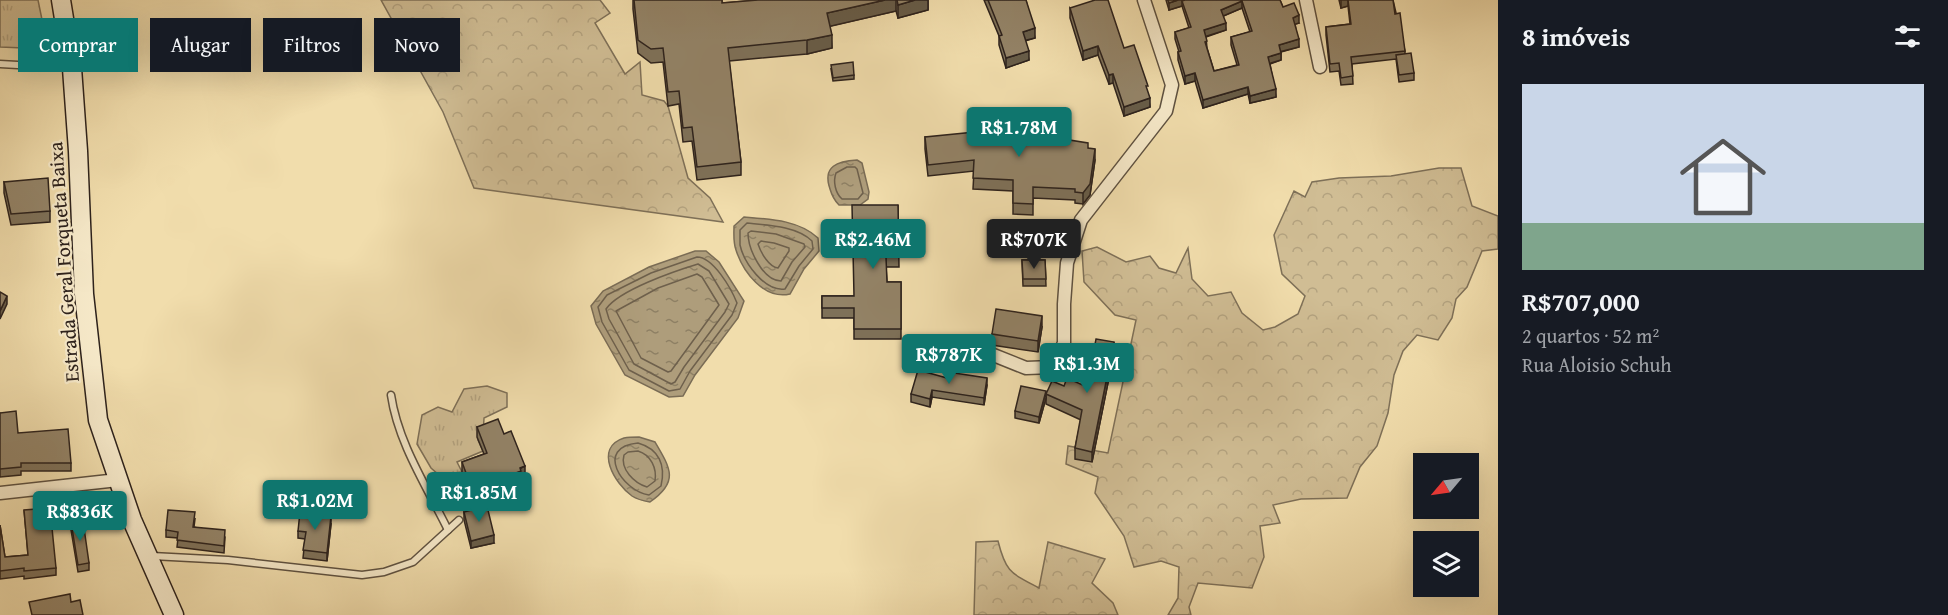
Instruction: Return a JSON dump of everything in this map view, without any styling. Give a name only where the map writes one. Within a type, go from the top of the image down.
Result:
[{"type":"street","name":"Estrada Geral Forqueta Baixa","points":[[61,0],[64,18]]},
{"type":"street","points":[[925,347],[992,354],[1026,368],[1053,367],[1064,343],[1067,263],[1081,220],[1166,111],[1172,85],[1144,0]]},
{"type":"street","points":[[1306,0],[1320,67]]},
{"type":"street","name":"Estrada Geral Forqueta Baixa","points":[[72,72],[84,294],[98,420],[132,520],[174,615]]},
{"type":"street","points":[[0,493],[118,480]]},
{"type":"lane","points":[[0,64],[18,65]]},
{"type":"lane","points":[[391,395],[393,409],[409,451],[448,530]]},
{"type":"lane","points":[[148,556],[228,560],[362,575],[384,572],[413,562],[459,520]]},
{"type":"green space","points":[[0,0],[38,0],[42,18],[18,18],[18,48],[0,47]]},
{"type":"green space","points":[[381,0],[600,0],[610,13],[595,23],[625,74],[640,62],[642,95],[664,101],[668,106],[688,178],[710,198],[723,222],[474,188],[443,112],[421,72],[460,72],[460,18],[391,18]]},
{"type":"green space","points":[[1439,168],[1461,168],[1472,206],[1498,216],[1498,249],[1482,251],[1467,287],[1456,299],[1452,318],[1438,340],[1417,335],[1403,351],[1394,375],[1388,413],[1377,446],[1360,467],[1347,498],[1301,499],[1273,505],[1280,523],[1260,526],[1264,557],[1252,588],[1198,583],[1189,607],[1191,615],[1168,615],[1178,598],[1179,567],[1161,561],[1134,567],[1124,536],[1095,493],[1098,477],[1066,464],[1068,446],[1108,453],[1136,320],[1115,315],[1084,282],[1082,251],[1097,247],[1126,262],[1150,256],[1159,268],[1176,273],[1188,248],[1192,279],[1208,296],[1231,292],[1242,313],[1263,330],[1275,327],[1298,314],[1305,296],[1282,274],[1274,235],[1294,191],[1305,197],[1312,182],[1339,178],[1391,176]]},
{"type":"green space","points":[[487,386],[507,393],[507,407],[484,418],[483,436],[478,440],[483,451],[457,462],[462,472],[439,475],[431,468],[417,444],[422,415],[438,407],[452,412],[464,389]]},
{"type":"green space","points":[[998,541],[1004,560],[1011,571],[1039,588],[1048,542],[1105,559],[1092,583],[1113,603],[1118,615],[974,615],[976,542]]},
{"type":"water","points":[[857,160],[862,163],[869,192],[868,199],[860,205],[839,205],[830,189],[828,175],[830,170],[838,164]]},
{"type":"water","points":[[744,217],[793,224],[818,238],[819,251],[804,269],[790,294],[781,295],[763,289],[744,267],[735,247],[734,226]]},
{"type":"water","points":[[695,251],[706,251],[719,262],[744,301],[738,318],[695,375],[683,396],[669,397],[625,375],[596,324],[591,306],[603,291],[649,267]]},
{"type":"water","points":[[639,437],[655,442],[668,468],[669,481],[659,495],[650,502],[632,496],[619,483],[608,458],[615,443],[624,438]]},
{"type":"building","points":[[634,0],[722,0],[722,3],[758,0],[885,0],[827,13],[832,35],[807,40],[728,48],[741,162],[697,167],[692,127],[683,128],[679,91],[668,92],[663,48],[651,49],[638,40]]},
{"type":"building","points":[[897,0],[915,0],[898,5]]},
{"type":"building","points":[[988,0],[1026,0],[1035,28],[1023,32],[1029,51],[1006,58],[999,36],[1002,35]]},
{"type":"building","points":[[1095,0],[1108,0],[1124,48],[1134,45],[1150,98],[1124,107],[1113,74],[1109,75],[1098,46],[1083,51],[1070,8]]},
{"type":"building","points":[[1280,0],[1283,7],[1294,3],[1299,15],[1293,18],[1299,39],[1279,45],[1281,53],[1268,57],[1276,89],[1250,96],[1248,87],[1203,100],[1195,73],[1185,76],[1178,52],[1181,51],[1175,32],[1191,27],[1182,1]],"holes":[[[1242,1],[1252,31],[1231,37],[1239,65],[1214,71],[1205,42],[1207,41],[1204,30],[1226,23],[1221,10]]]},
{"type":"building","points":[[1348,0],[1393,0],[1395,14],[1400,13],[1405,51],[1351,57],[1353,76],[1341,78],[1339,63],[1330,64],[1326,27],[1351,24]]},
{"type":"building","points":[[1411,53],[1414,73],[1399,75],[1396,55]]},
{"type":"building","points":[[853,62],[854,75],[833,78],[831,65]]},
{"type":"building","points":[[1055,124],[1057,138],[1088,143],[1088,148],[1095,149],[1090,184],[1083,193],[1075,192],[1075,189],[1033,187],[1033,204],[1013,203],[1013,180],[973,178],[974,160],[928,165],[925,137]]},
{"type":"building","points":[[48,178],[50,211],[11,214],[4,182]]},
{"type":"building","points":[[852,205],[898,205],[899,257],[886,257],[887,282],[901,282],[901,329],[854,329],[854,308],[822,308],[822,296],[854,296]]},
{"type":"building","points":[[1022,260],[1045,260],[1046,279],[1023,279]]},
{"type":"building","points":[[0,292],[7,296],[0,311]]},
{"type":"building","points":[[996,309],[1042,316],[1038,341],[992,334]]},
{"type":"building","points":[[1096,339],[1114,342],[1092,452],[1075,448],[1082,410],[1046,394],[1052,381],[1064,386],[1067,378],[1087,387]]},
{"type":"building","points":[[918,370],[947,378],[948,372],[987,378],[984,398],[932,390],[930,399],[911,394]]},
{"type":"building","points":[[1021,386],[1046,391],[1039,417],[1015,411]]},
{"type":"building","points":[[16,411],[18,433],[68,429],[71,463],[21,463],[21,467],[0,469],[0,413]]},
{"type":"building","points":[[498,419],[504,434],[511,431],[525,466],[520,468],[521,471],[498,480],[496,475],[470,484],[462,462],[487,453],[477,427]]},
{"type":"building","points":[[487,506],[494,535],[471,541],[464,512]]},
{"type":"building","points":[[50,508],[56,568],[0,571],[0,525],[5,557],[28,555],[24,510]]},
{"type":"building","points":[[168,510],[195,512],[193,527],[225,530],[224,546],[177,540],[178,532],[166,530]]},
{"type":"building","points":[[300,512],[331,516],[327,553],[303,550],[306,532],[298,531]]},
{"type":"building","points":[[83,521],[89,563],[78,565],[71,522]]},
{"type":"building","points":[[70,594],[71,602],[80,600],[83,615],[32,615],[29,602]]}]
